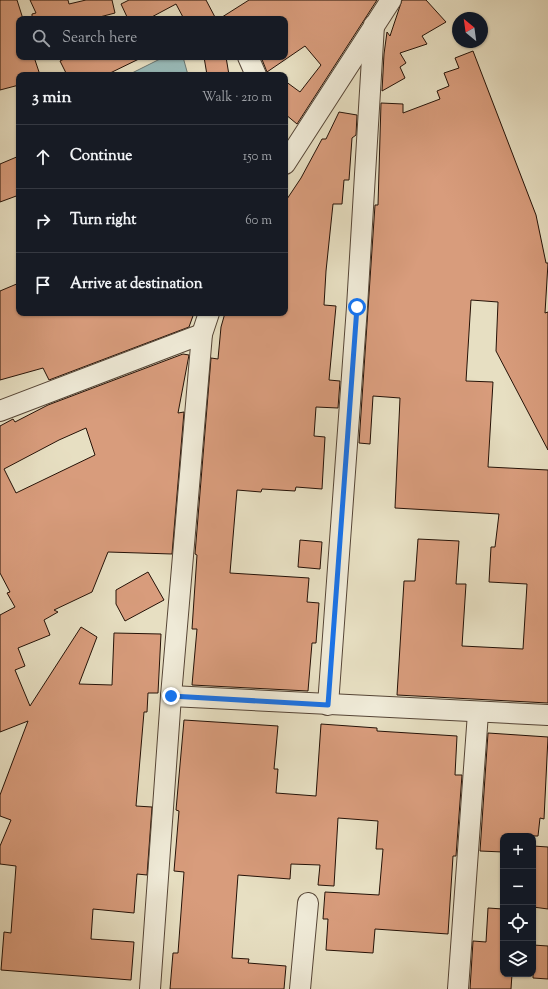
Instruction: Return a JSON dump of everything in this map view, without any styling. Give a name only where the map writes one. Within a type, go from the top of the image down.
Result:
[{"type":"street","points":[[288,159],[391,0]]},
{"type":"street","points":[[328,705],[357,307],[374,25]]},
{"type":"street","points":[[249,60],[255,72]]},
{"type":"street","points":[[150,989],[171,696],[202,334],[208,316]]},
{"type":"street","points":[[0,411],[202,334]]},
{"type":"street","points":[[171,696],[548,715]]},
{"type":"street","points":[[458,989],[478,712]]},
{"type":"street","points":[[300,989],[308,903]]},
{"type":"water","points":[[158,60],[184,60],[187,72],[134,72]]},
{"type":"building","points":[[0,0],[17,0],[22,16],[16,16],[16,60],[35,60],[39,72],[16,72],[16,86],[0,90]]},
{"type":"building","points":[[30,0],[68,0],[69,4],[86,0],[112,0],[115,13],[104,16],[32,16],[32,14],[36,13]]},
{"type":"building","points":[[129,0],[206,0],[214,16],[182,16],[176,4],[154,16],[127,16],[121,4]]},
{"type":"building","points":[[249,0],[377,0],[297,124],[288,116],[288,83],[300,92],[321,65],[305,46],[288,58],[288,16],[224,16]]},
{"type":"building","points":[[402,0],[426,0],[446,22],[422,36],[427,44],[400,53],[406,63],[400,67],[405,78],[382,91],[387,32],[390,36]]},
{"type":"building","points":[[473,51],[536,215],[546,263],[548,263],[545,313],[548,312],[548,450],[496,351],[498,302],[471,300],[466,381],[493,382],[488,467],[548,470],[548,703],[397,695],[404,581],[415,581],[418,539],[459,541],[456,584],[466,584],[462,646],[523,649],[527,584],[489,582],[491,547],[495,547],[499,514],[395,508],[400,398],[373,396],[370,444],[359,443],[375,205],[378,205],[381,103],[403,104],[403,113],[440,99],[437,91],[449,86],[444,73],[459,68],[455,58]]},
{"type":"building","points":[[137,60],[112,72],[66,72],[60,61]]},
{"type":"building","points":[[204,60],[226,60],[228,72],[206,72]]},
{"type":"building","points":[[262,60],[285,60],[267,72]]},
{"type":"building","points":[[339,112],[357,115],[356,135],[352,138],[349,180],[344,180],[342,204],[333,204],[326,271],[324,305],[336,306],[329,380],[340,381],[338,408],[316,407],[314,436],[325,437],[322,489],[296,487],[295,491],[262,489],[261,492],[237,490],[230,573],[309,578],[307,602],[319,603],[316,643],[312,643],[308,691],[192,685],[197,629],[192,629],[197,555],[195,554],[211,358],[218,359],[221,327],[224,316],[288,316],[288,198],[301,178],[322,139],[326,139]]},
{"type":"building","points":[[16,157],[16,196],[0,202],[0,164]]},
{"type":"building","points":[[16,284],[16,316],[193,316],[189,327],[49,380],[43,368],[0,380],[0,291]]},
{"type":"building","points":[[183,354],[189,355],[178,413],[184,412],[172,554],[108,552],[92,592],[54,610],[58,612],[44,620],[50,635],[18,648],[25,666],[15,670],[30,706],[81,627],[97,637],[79,684],[112,685],[114,633],[161,634],[158,693],[148,693],[147,712],[144,712],[136,806],[152,807],[147,875],[137,874],[134,913],[93,909],[91,939],[134,942],[131,980],[1,970],[4,932],[11,933],[16,866],[0,864],[0,846],[11,820],[0,816],[0,795],[28,721],[0,732],[0,615],[15,607],[7,593],[10,592],[0,573],[0,426],[13,419],[15,422],[48,405]],"holes":[[[86,428],[95,455],[16,493],[4,469],[59,440]]]},
{"type":"building","points":[[300,540],[322,542],[320,569],[298,567]]},
{"type":"building","points":[[148,572],[164,600],[125,621],[116,604],[116,590]]},
{"type":"building","points":[[184,720],[278,726],[274,769],[278,769],[276,793],[316,796],[321,724],[377,728],[377,731],[457,736],[455,775],[462,775],[456,856],[453,856],[448,934],[375,929],[373,953],[326,950],[328,919],[323,919],[325,892],[379,895],[383,849],[376,849],[378,821],[338,818],[334,886],[318,885],[320,865],[291,864],[290,879],[238,875],[232,958],[249,959],[248,963],[286,966],[284,989],[170,989],[173,953],[178,953],[184,872],[174,871],[179,811],[176,810]]},
{"type":"building","points":[[488,733],[548,737],[544,819],[540,818],[538,836],[536,836],[536,833],[500,833],[500,852],[480,851]]},
{"type":"building","points":[[536,846],[548,847],[548,909],[536,907]]},
{"type":"building","points":[[488,908],[500,909],[500,977],[512,977],[511,989],[470,989],[473,941],[486,942]]},
{"type":"building","points":[[536,945],[548,946],[548,979],[533,978],[536,977]]},
{"type":"route","points":[[171,696],[328,705],[357,307]]}]
